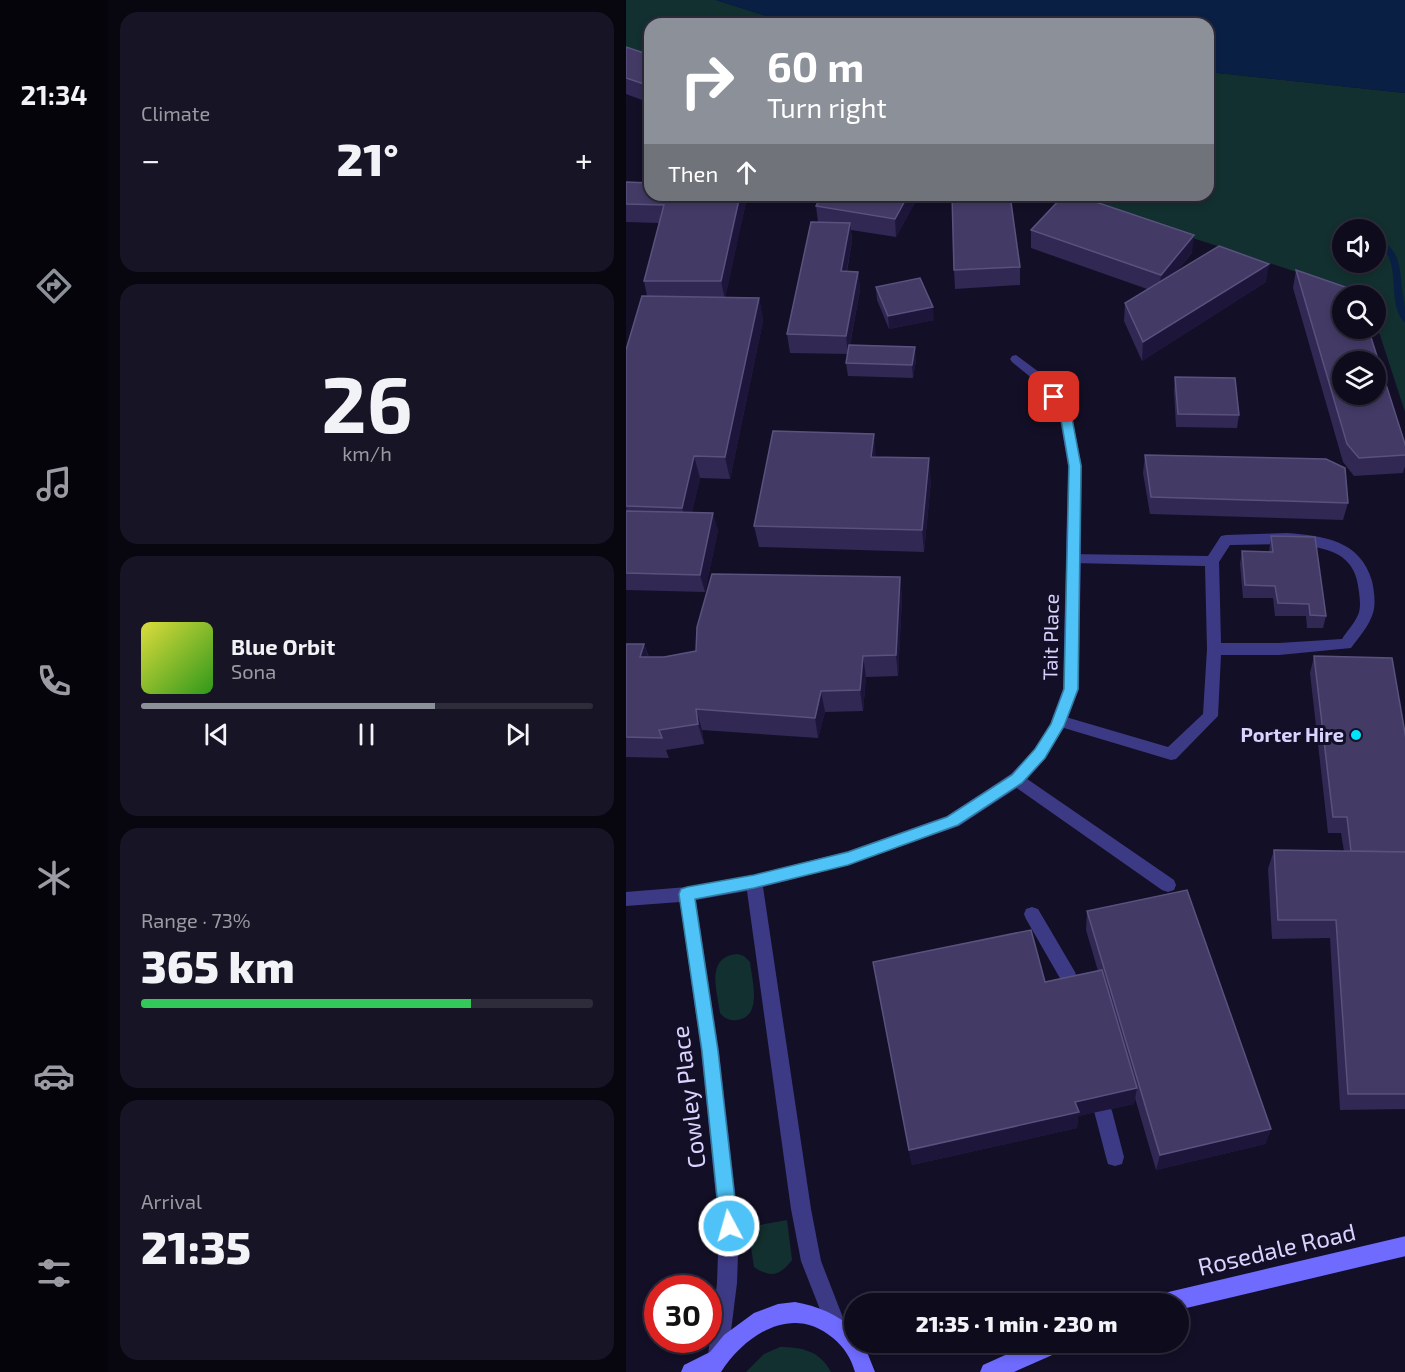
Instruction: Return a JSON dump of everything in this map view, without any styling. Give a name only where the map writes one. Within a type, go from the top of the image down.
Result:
[{"type":"main road","name":"Rosedale Road","points":[[1189,1297],[1406,1246]]},
{"type":"main road","points":[[691,1372],[715,1362],[729,1342],[747,1327],[768,1317],[783,1313],[812,1316],[844,1330]]},
{"type":"main road","points":[[857,1353],[865,1372]]},
{"type":"main road","points":[[990,1372],[1034,1353]]},
{"type":"street","name":"Tait Place","points":[[687,894],[754,882],[848,858],[953,821],[1017,779],[1040,754],[1059,721],[1071,689],[1075,466],[1065,413],[1043,381],[1016,359]]},
{"type":"street","points":[[1059,721],[1171,754],[1210,716],[1214,649],[1212,561],[1226,540],[1284,538],[1323,542],[1351,555],[1366,577],[1367,612],[1346,644],[1279,650],[1214,649]]},
{"type":"street","points":[[1073,558],[1212,561]]},
{"type":"street","points":[[1017,779],[1168,885]]},
{"type":"street","points":[[754,882],[801,1209],[811,1262],[844,1330]]},
{"type":"street","points":[[626,899],[687,894]]},
{"type":"street","name":"Cowley Place","points":[[687,894],[710,1051],[729,1226],[728,1273],[715,1362]]},
{"type":"street","points":[[1032,914],[1069,978],[1073,993]]},
{"type":"street","points":[[1103,1111],[1115,1157]]},
{"type":"green space","points":[[626,0],[716,0],[773,18],[644,18],[644,58],[626,52]]},
{"type":"green space","points":[[1214,73],[1405,93],[1405,412],[1381,339],[1386,339],[1386,285],[1336,285],[1079,201],[1214,201]]},
{"type":"green space","points":[[738,954],[750,962],[754,997],[750,1012],[745,1017],[732,1020],[720,1013],[716,976],[721,961],[728,956]]},
{"type":"green space","points":[[787,1220],[792,1260],[775,1274],[765,1273],[754,1267],[748,1227]]},
{"type":"green space","points":[[780,1347],[803,1349],[810,1352],[821,1359],[831,1372],[746,1372],[764,1354]]},
{"type":"water","points":[[716,0],[1405,0],[1405,93],[1214,73],[1214,18],[773,18]]},
{"type":"building","points":[[626,47],[644,53],[644,84],[626,78]]},
{"type":"building","points":[[626,182],[644,183],[644,201],[739,201],[721,281],[644,281],[664,205],[626,204]]},
{"type":"building","points":[[819,201],[905,201],[895,219],[816,206]]},
{"type":"building","points":[[952,201],[1011,201],[1020,267],[954,270]]},
{"type":"building","points":[[1058,201],[1093,201],[1194,235],[1161,275],[1031,230]]},
{"type":"building","points":[[811,222],[850,223],[841,271],[858,272],[846,336],[787,334]]},
{"type":"building","points":[[1219,246],[1269,264],[1143,342],[1125,303]]},
{"type":"building","points":[[1296,270],[1340,285],[1332,285],[1332,339],[1372,339],[1375,351],[1332,351],[1332,393]]},
{"type":"building","points":[[920,278],[933,307],[888,316],[876,287]]},
{"type":"building","points":[[642,296],[759,298],[725,457],[694,456],[682,508],[626,506],[626,350]]},
{"type":"building","points":[[849,345],[915,347],[912,365],[846,363]]},
{"type":"building","points":[[1175,377],[1235,378],[1239,415],[1178,414]]},
{"type":"building","points":[[1386,384],[1406,447],[1406,455],[1359,458],[1347,444],[1336,405],[1386,405]]},
{"type":"building","points":[[773,431],[874,434],[871,457],[929,458],[922,530],[754,526]]},
{"type":"building","points":[[1145,455],[1326,459],[1345,468],[1348,503],[1151,497]]},
{"type":"building","points":[[626,511],[713,513],[700,575],[626,573]]},
{"type":"building","points":[[1271,536],[1315,537],[1326,616],[1310,615],[1309,604],[1278,603],[1275,586],[1245,585],[1242,551],[1273,552]]},
{"type":"building","points":[[712,574],[900,577],[896,655],[863,656],[860,690],[821,691],[815,718],[696,709],[698,724],[659,730],[662,738],[626,737],[626,644],[644,644],[640,657],[664,657],[696,651],[697,627]]},
{"type":"building","name":"Porter Hire","points":[[1314,656],[1392,658],[1406,739],[1406,852],[1351,851],[1347,817],[1333,817]]},
{"type":"building","points":[[1274,850],[1406,852],[1406,1094],[1348,1094],[1336,920],[1278,920]]},
{"type":"building","points":[[1187,890],[1271,1129],[1160,1155],[1087,911]]},
{"type":"building","points":[[1031,930],[1045,982],[1102,970],[1137,1088],[1075,1102],[1079,1112],[909,1150],[873,962]]},
{"type":"waterway","points":[[1386,247],[1390,250],[1395,264],[1399,299],[1406,320]]},
{"type":"place","name":"Porter Hire","points":[[1356,735]]},
{"type":"route","points":[[729,1226],[710,1051],[687,894],[754,882],[848,858],[953,821],[1017,779],[1040,754],[1057,726],[1071,689],[1075,466],[1065,413],[1054,397]]}]
